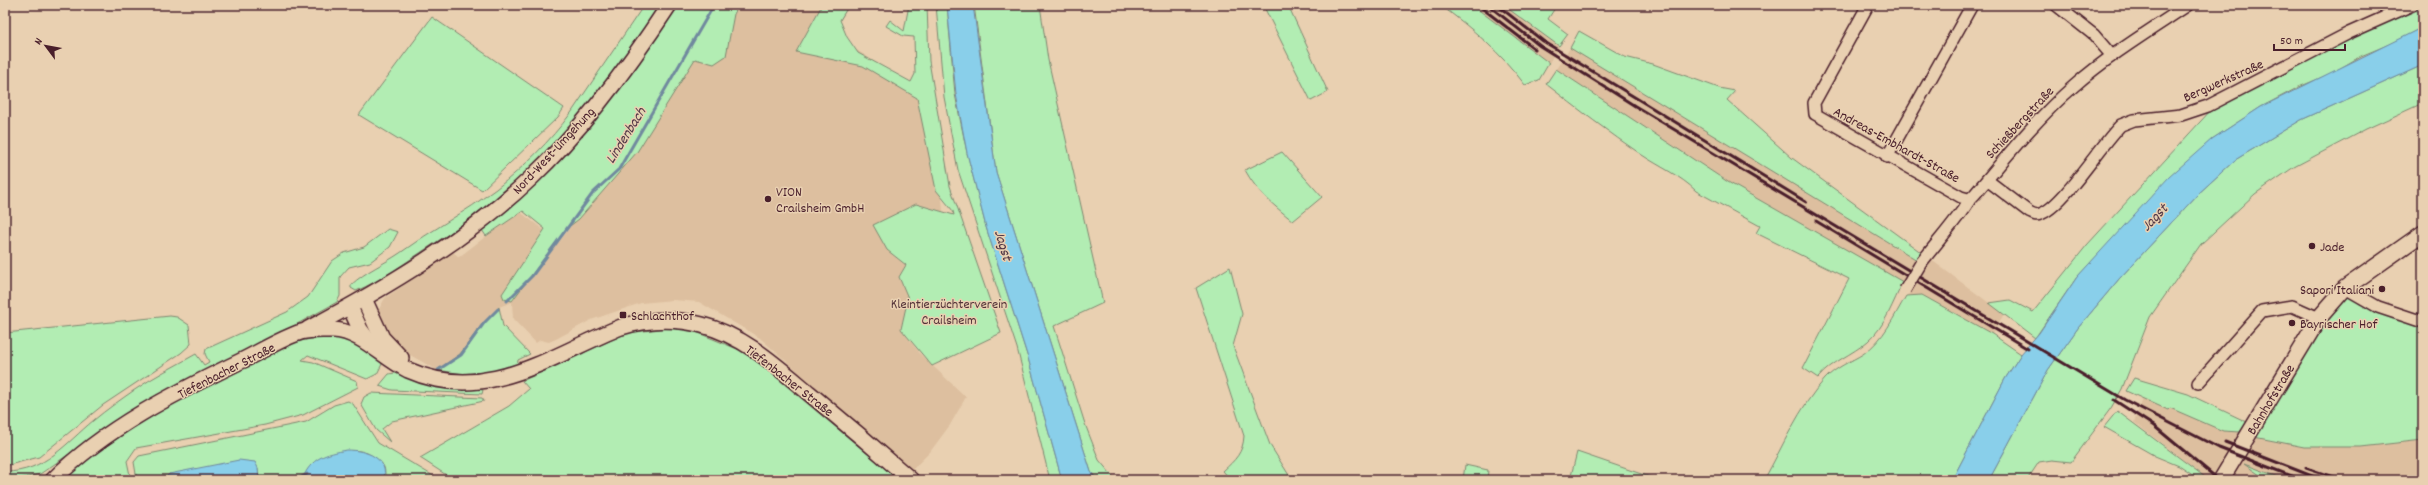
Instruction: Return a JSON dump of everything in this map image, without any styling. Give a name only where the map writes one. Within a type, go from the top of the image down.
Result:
[{"type":"main road","name":"Nord-West-Umgehung","points":[[302,332],[364,299],[453,242],[491,214],[532,178],[568,139],[618,78],[669,5]]},
{"type":"main road","name":"Bahnhofstraße","points":[[2221,480],[2320,318],[2345,288],[2423,233]]},
{"type":"main road","name":"Tiefenbacher Straße","points":[[364,299],[382,338],[394,352],[417,368],[445,379]]},
{"type":"main road","name":"Tiefenbacher Straße","points":[[350,307],[360,329],[377,350]]},
{"type":"main road","name":"Tiefenbacher Straße","points":[[53,480],[84,452],[121,426],[201,381],[302,332],[343,331],[377,350],[395,363],[418,374],[445,379],[480,382],[514,375],[602,335],[637,323],[668,320],[703,325],[735,339],[777,366],[912,480]]},
{"type":"street","name":"Andreas-Embhardt-Straße","points":[[1868,5],[1836,60],[1813,108],[1820,118],[1887,157],[1961,197],[1968,199]]},
{"type":"street","points":[[1887,157],[1972,5]]},
{"type":"street","points":[[2056,5],[2094,35],[2112,56]]},
{"type":"street","name":"Schießbergstraße","points":[[1905,290],[1921,263],[1962,211],[1968,199],[2068,91],[2112,56],[2188,5]]},
{"type":"street","name":"Bergwerkstraße","points":[[1987,180],[2029,212],[2034,214],[2043,213],[2061,198],[2121,125],[2134,120],[2181,115],[2208,106],[2349,33],[2412,5]]},
{"type":"street","points":[[2345,288],[2378,307],[2423,322]]},
{"type":"street","points":[[2198,383],[2262,311],[2292,306],[2320,318]]},
{"type":"shaded area","name":"VION Crailsheim GmbH","points":[[716,5],[850,5],[832,34],[932,99],[938,136],[943,212],[916,204],[887,250],[906,265],[899,277],[908,298],[901,329],[921,355],[966,397],[950,425],[930,452],[911,471],[760,338],[699,302],[673,300],[641,303],[591,320],[549,342],[540,340],[536,343],[513,319],[512,302],[499,307],[483,323],[460,354],[437,370],[401,350],[382,327],[378,311],[385,298],[453,252],[459,257],[519,211],[559,242],[595,194]]},
{"type":"shaded area","points":[[1472,5],[1503,5],[1559,46],[1549,63]]},
{"type":"shaded area","points":[[1570,48],[1917,260],[1922,253],[2004,314],[1992,334],[1922,295],[1906,296],[1903,282],[1728,182],[1556,69]]},
{"type":"shaded area","points":[[2144,395],[2189,395],[2259,428],[2255,437],[2304,447],[2361,447],[2423,440],[2423,480],[2209,480],[2134,422]]},
{"type":"green space","points":[[644,5],[659,5],[624,59],[605,85],[564,135],[541,159],[494,202],[478,214],[375,282],[356,291],[351,288],[351,285],[363,276],[485,197],[526,163],[554,134],[571,113]]},
{"type":"green space","points":[[674,5],[739,5],[734,14],[726,56],[714,64],[695,59],[637,152],[579,219],[566,229],[512,301],[504,299],[502,294],[545,229],[523,211],[486,236],[480,227],[549,169]]},
{"type":"green space","name":"Kleintierzüchterverein Crailsheim","points":[[822,5],[849,5],[840,20],[847,37],[858,53],[911,82],[915,74],[914,37],[903,36],[886,26],[890,20],[904,31],[909,5],[927,5],[929,61],[950,186],[1001,333],[932,366],[901,329],[908,298],[899,277],[906,265],[887,250],[873,225],[916,204],[954,215],[953,211],[936,190],[917,98],[863,66],[796,52]]},
{"type":"green space","points":[[936,5],[947,5],[955,94],[967,153],[986,227],[1028,358],[1062,480],[1050,480],[1017,348],[958,170],[944,97]]},
{"type":"green space","points":[[974,5],[1040,5],[1048,60],[1103,303],[1054,326],[1085,424],[1099,460],[1116,480],[1097,480],[1091,472],[996,172]]},
{"type":"green space","points":[[1263,5],[1288,5],[1328,92],[1311,101]]},
{"type":"green space","points":[[1440,5],[1472,5],[1549,63],[1539,80],[1525,85],[1516,73],[1486,42]]},
{"type":"green space","points":[[1503,5],[1549,5],[1555,8],[1548,19],[1568,34],[1559,46]]},
{"type":"green space","points":[[2423,5],[2423,27],[2392,43],[2361,56],[2332,73],[2299,87],[2261,107],[2212,139],[2077,277],[2035,338],[1989,303],[2010,300],[2033,312],[2087,245],[2211,110],[2307,60]]},
{"type":"green space","points":[[432,17],[564,108],[558,117],[482,190],[359,115]]},
{"type":"green space","points":[[1579,31],[1625,57],[1653,64],[1719,88],[1735,91],[1727,100],[1792,158],[1922,253],[1917,260],[1570,48]]},
{"type":"green space","points":[[2423,65],[2423,103],[2366,129],[2294,167],[2255,194],[2201,244],[2150,317],[2122,389],[2111,408],[2071,462],[2052,460],[2039,462],[2027,480],[1989,480],[2048,370],[2078,328],[2119,279],[2198,194],[2235,160],[2301,120]]},
{"type":"green space","points":[[1556,69],[1728,182],[1903,282],[1879,329],[1862,346],[1829,367],[1818,378],[1803,368],[1849,279],[1756,233],[1760,226],[1696,191],[1677,176],[1617,138],[1546,84]]},
{"type":"green space","points":[[1282,152],[1322,197],[1293,221],[1260,192],[1245,170]]},
{"type":"green space","points":[[388,229],[398,232],[390,247],[370,262],[349,267],[340,277],[340,296],[337,302],[100,433],[40,474],[15,480],[5,480],[5,472],[19,471],[32,467],[54,455],[103,413],[156,376],[196,354],[204,365],[209,362],[205,354],[206,349],[287,312],[308,297],[332,261],[344,253],[364,247]]},
{"type":"green space","points":[[1230,267],[1242,314],[1233,346],[1270,445],[1292,480],[1231,480],[1223,471],[1238,456],[1242,447],[1244,436],[1196,288]]},
{"type":"green space","points":[[1922,295],[1992,334],[2021,354],[2005,379],[1952,480],[1764,480],[1799,414],[1825,379],[1838,368],[1863,354],[1877,342],[1883,335],[1906,296]]},
{"type":"green space","points":[[2349,295],[2360,304],[2423,326],[2423,440],[2361,447],[2304,447],[2254,437],[2313,335]]},
{"type":"green space","points":[[499,307],[503,326],[530,354],[518,360],[517,367],[477,376],[437,370],[460,354],[483,323]]},
{"type":"green space","points":[[170,316],[177,317],[189,325],[191,344],[181,353],[103,405],[39,457],[5,466],[5,333]]},
{"type":"green space","points":[[669,328],[696,332],[747,353],[899,480],[454,480],[420,458],[509,406],[529,389],[522,381],[627,333]]},
{"type":"green space","points":[[329,335],[352,340],[366,347],[382,364],[377,374],[367,379],[308,355],[302,360],[313,362],[357,381],[358,387],[303,415],[265,425],[136,448],[127,461],[131,480],[64,480],[78,466],[100,450],[158,412],[287,344]]},
{"type":"green space","points":[[401,372],[460,387],[483,390],[482,394],[392,390],[379,386],[389,374]]},
{"type":"green space","points":[[2134,378],[2188,394],[2247,422],[2240,432],[2223,431],[2170,408],[2168,410],[2126,391]]},
{"type":"green space","points":[[371,393],[482,398],[484,401],[392,421],[382,429],[390,442],[376,430],[361,404],[364,397]]},
{"type":"green space","points":[[348,401],[353,404],[378,443],[440,480],[384,480],[385,471],[382,463],[367,453],[349,451],[330,458],[304,475],[302,480],[259,480],[258,468],[169,474],[164,480],[137,480],[134,462],[139,456],[306,422],[334,405]]},
{"type":"green space","points":[[2117,411],[2209,480],[2200,480],[2179,466],[2155,456],[2104,427]]},
{"type":"green space","points":[[1577,452],[1653,478],[1657,480],[1570,480]]},
{"type":"green space","points":[[2244,464],[2287,480],[2267,480]]},
{"type":"green space","points":[[1465,465],[1488,470],[1487,480],[1463,480]]},
{"type":"water","name":"Jagst","points":[[947,5],[973,5],[996,172],[1091,472],[1097,480],[1062,480],[1028,358],[986,227],[967,153],[956,94]]},
{"type":"water","name":"Jagst","points":[[2423,27],[2423,65],[2301,120],[2235,160],[2198,194],[2119,279],[2078,328],[2048,370],[1989,480],[1952,480],[2005,379],[2021,354],[2039,333],[2077,277],[2169,177],[2212,139],[2261,107]]},
{"type":"water","points":[[347,450],[354,450],[368,454],[380,461],[385,472],[384,480],[302,480],[310,466],[315,461],[326,455]]},
{"type":"water","points":[[239,460],[255,462],[258,468],[259,480],[164,480],[169,474]]},
{"type":"waterway","name":"Lindenbach","points":[[507,301],[532,276],[593,193],[619,169],[714,5]]},
{"type":"waterway","name":"Lindenbach","points":[[438,370],[461,355],[484,323],[498,309]]},
{"type":"waterway","name":"Lindenbach","points":[[296,480],[307,474]]},
{"type":"railway","points":[[1478,5],[1535,49]]},
{"type":"railway","points":[[1488,5],[1540,46],[1635,106],[2125,400],[2219,448],[2302,480]]},
{"type":"railway","points":[[1497,5],[1543,41],[1806,202]]},
{"type":"railway","points":[[1816,221],[2028,349]]},
{"type":"railway","points":[[2114,400],[2154,426],[2219,480]]},
{"type":"railway","points":[[2225,442],[2322,480]]},
{"type":"railway","points":[[2306,468],[2342,480]]},
{"type":"place","name":"VION Crailsheim GmbH","points":[[768,199]]},
{"type":"place","name":"Jade","points":[[2312,246]]},
{"type":"place","name":"Sapori Italiani","points":[[2382,289]]},
{"type":"place","name":"Schlachthof","points":[[623,315]]},
{"type":"place","name":"Bayrischer Hof","points":[[2292,323]]}]
